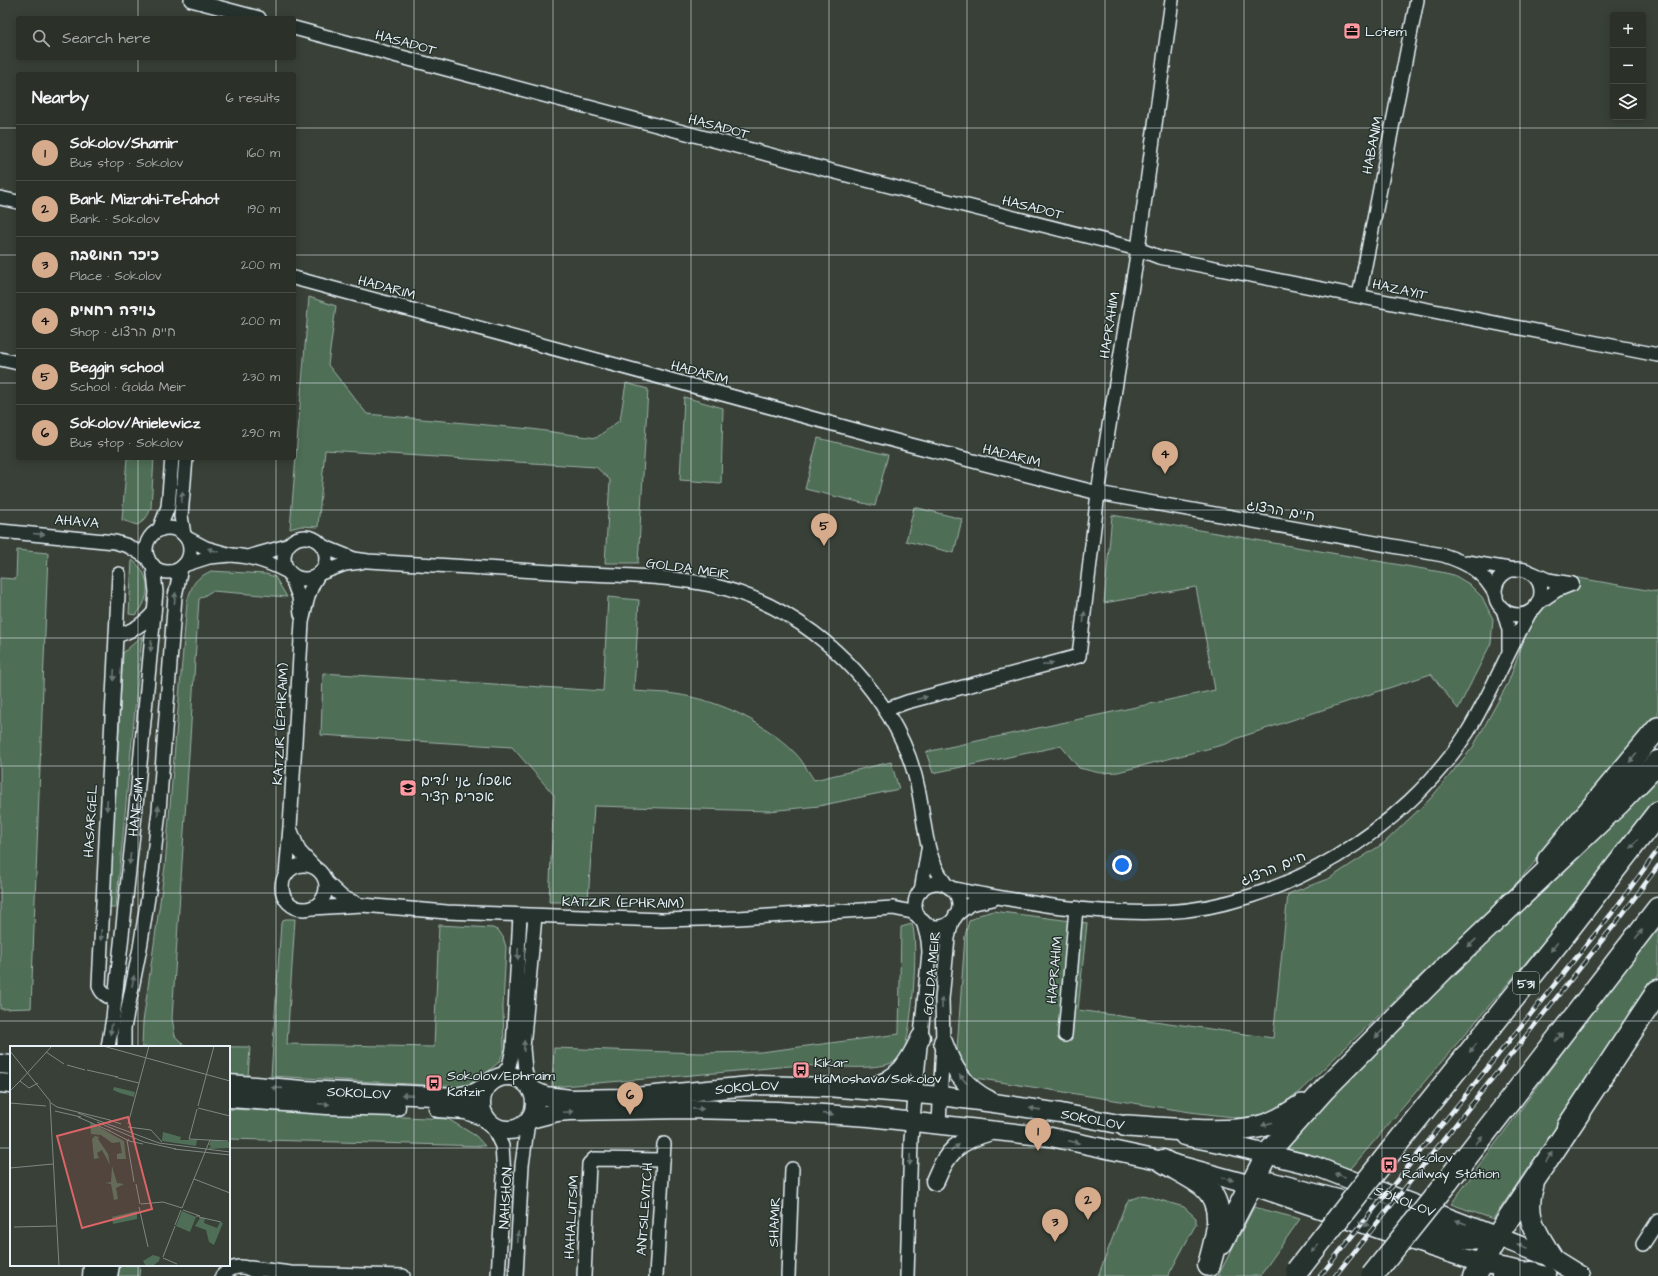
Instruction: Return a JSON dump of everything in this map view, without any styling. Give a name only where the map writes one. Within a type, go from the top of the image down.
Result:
[{"type":"highway","points":[[1500,916],[1620,802],[1658,762]]},
{"type":"highway","name":"531","points":[[1295,1273],[1563,936],[1658,813]]},
{"type":"highway","points":[[1372,1276],[1447,1182],[1658,909]]},
{"type":"highway","points":[[1568,1127],[1658,991]]},
{"type":"highway","points":[[1163,1161],[1202,1184],[1217,1205],[1219,1219],[1218,1231],[1206,1271]]},
{"type":"highway","points":[[1206,1271],[1251,1185]]},
{"type":"highway","points":[[1478,1269],[1497,1236]]},
{"type":"highway","points":[[1503,1276],[1544,1269]]},
{"type":"main road","points":[[1251,1185],[1267,1154],[1324,1090],[1446,967],[1500,916],[1658,728]]},
{"type":"main road","points":[[1251,1185],[1271,1183],[1366,1208],[1455,1237],[1476,1239],[1497,1236],[1568,1127],[1658,1004]]},
{"type":"main road","points":[[865,1089],[888,1082],[898,1074],[910,1059],[921,1037]]},
{"type":"main road","points":[[943,1042],[955,1070],[963,1081],[977,1093],[994,1103]]},
{"type":"main road","points":[[0,1064],[10,1065]]},
{"type":"main road","points":[[501,1077],[514,1077],[530,1087],[535,1099],[535,1108],[529,1121],[522,1127],[508,1131],[488,1121],[481,1103],[482,1095],[486,1087],[492,1082],[501,1077]]},
{"type":"main road","points":[[0,1083],[10,1084]]},
{"type":"main road","name":"SOKOLOV","points":[[230,1084],[303,1090],[456,1097],[475,1093],[486,1087]]},
{"type":"main road","name":"SOKOLOV","points":[[530,1087],[545,1096],[571,1099],[624,1098],[760,1085],[789,1085],[865,1089],[941,1096],[1061,1113],[1267,1154],[1315,1166],[1497,1236],[1544,1269]]},
{"type":"main road","points":[[1126,1126],[1229,1130],[1259,1126],[1277,1120],[1288,1114],[1324,1090]]},
{"type":"main road","name":"SOKOLOV","points":[[230,1098],[327,1105],[458,1109],[466,1110],[488,1121]]},
{"type":"main road","name":"SOKOLOV","points":[[529,1121],[557,1112],[686,1109],[778,1111],[912,1121],[1051,1137],[1163,1161],[1251,1185],[1434,1248],[1478,1269],[1544,1269],[1581,1276]]},
{"type":"main road","points":[[935,1181],[941,1166],[951,1152],[963,1141],[995,1130]]},
{"type":"main road","points":[[1535,1179],[1530,1196],[1530,1217],[1544,1269]]},
{"type":"main road","points":[[92,1276],[93,1266]]},
{"type":"main road","points":[[108,1276],[110,1266]]},
{"type":"street","points":[[191,0],[251,16]]},
{"type":"street","name":"HAPRAHIM","points":[[885,710],[907,702],[1079,656],[1098,493],[1138,249],[1172,0]]},
{"type":"street","name":"HABANIM","points":[[1359,296],[1417,0]]},
{"type":"street","name":"HASADOT","points":[[296,29],[873,183],[1138,249]]},
{"type":"street","points":[[0,198],[16,202]]},
{"type":"street","name":"HAZAYIT","points":[[1138,249],[1159,257],[1658,355]]},
{"type":"street","name":"HADARIM","points":[[296,279],[892,440],[1098,493]]},
{"type":"street","points":[[0,359],[16,363]]},
{"type":"street","points":[[172,460],[168,507],[159,530],[149,540],[147,546],[150,561],[161,570],[167,572],[209,557],[231,555],[249,556],[264,561],[299,579],[306,580],[319,574],[326,563],[326,555],[322,546],[313,538],[306,537],[298,538],[287,546],[249,556]]},
{"type":"street","points":[[182,566],[189,556],[189,543],[181,516],[186,460]]},
{"type":"street","name":"חיים הרצוג","points":[[1098,493],[1443,555],[1467,564],[1480,574],[1491,587],[1496,596]]},
{"type":"street","points":[[159,530],[172,528],[178,530],[206,548],[231,555]]},
{"type":"street","name":"AHAVA","points":[[0,531],[115,542],[135,549],[150,561]]},
{"type":"street","points":[[287,546],[283,559],[289,573]]},
{"type":"street","name":"GOLDA MEIR","points":[[322,546],[354,559],[368,561],[657,578],[711,585],[734,591],[779,610],[819,637],[851,666],[885,710],[900,737],[914,774],[919,792],[928,848],[939,876],[948,887]]},
{"type":"street","name":"חיים הרצוג","points":[[1458,560],[1515,570]]},
{"type":"street","name":"HANESIIM","points":[[108,1046],[115,1000],[138,789],[156,592],[150,561]]},
{"type":"street","name":"GOLDA MEIR","points":[[319,574],[345,564],[368,561]]},
{"type":"street","name":"HANESIIM","points":[[124,1046],[124,1028],[140,948],[152,872],[159,811],[175,596],[182,566]]},
{"type":"street","points":[[1515,570],[1525,570],[1531,573],[1548,580],[1572,584],[1557,590],[1523,615],[1509,613],[1503,609],[1496,596],[1496,588],[1499,581],[1503,575],[1515,570]]},
{"type":"street","name":"KATZIR (EPHRAIM)","points":[[286,875],[302,622],[299,597],[289,573]]},
{"type":"street","points":[[1531,573],[1537,579],[1541,593],[1534,607]]},
{"type":"street","name":"HASARGEL","points":[[115,1000],[104,994],[98,985],[119,574]]},
{"type":"street","name":"KATZIR (EPHRAIM)","points":[[302,622],[309,593],[319,574]]},
{"type":"street","name":"חיים הרצוג","points":[[948,887],[999,898],[1076,908],[1111,911],[1163,912],[1215,905],[1250,896],[1316,868],[1376,828],[1403,806],[1431,778],[1447,759],[1470,726],[1534,607]]},
{"type":"street","name":"חיים הרצוג","points":[[1503,609],[1509,630],[1509,651]]},
{"type":"street","points":[[116,636],[134,630],[154,612]]},
{"type":"street","name":"KATZIR (EPHRAIM)","points":[[290,827],[299,850],[314,866]]},
{"type":"street","name":"GOLDA MEIR","points":[[920,892],[928,848]]},
{"type":"street","points":[[300,865],[314,866],[320,871],[326,882],[326,891],[323,898],[312,908],[298,908],[286,900],[282,893],[282,886],[286,875],[293,867],[300,865]]},
{"type":"street","name":"KATZIR (EPHRAIM)","points":[[326,882],[342,897],[362,905]]},
{"type":"street","points":[[954,918],[959,905],[958,899],[948,887],[936,883],[930,884],[920,892],[915,906],[921,919],[926,924],[936,927],[947,924],[954,918],[970,904],[999,898]]},
{"type":"street","name":"KATZIR (EPHRAIM)","points":[[884,908],[908,900],[920,892]]},
{"type":"street","name":"KATZIR (EPHRAIM)","points":[[312,908],[362,905],[447,912],[636,920],[712,919],[884,908],[902,909],[921,919]]},
{"type":"street","name":"HAPRAHIM","points":[[1065,1035],[1076,908]]},
{"type":"street","points":[[501,1077],[509,1066],[513,1049],[520,915]]},
{"type":"street","points":[[530,1087],[525,1070],[524,1048],[535,916]]},
{"type":"street","name":"GOLDA MEIR","points":[[939,1124],[943,1042],[942,999],[948,938],[954,918]]},
{"type":"street","name":"GOLDA MEIR","points":[[907,1276],[912,1121],[929,952],[928,940],[921,919]]},
{"type":"street","name":"NAHSHON","points":[[488,1121],[502,1146],[504,1176],[498,1276]]},
{"type":"street","name":"NAHSHON","points":[[516,1276],[522,1166],[529,1121]]},
{"type":"street","name":"ANTSILEVITCH","points":[[656,1276],[664,1144]]},
{"type":"street","name":"HAHALUTSIM","points":[[584,1276],[589,1164],[594,1159],[663,1160]]},
{"type":"street","name":"SHAMIR","points":[[788,1276],[792,1169]]},
{"type":"street","points":[[1643,1244],[1658,1221]]},
{"type":"street","points":[[222,1276],[229,1270],[243,1266],[254,1272],[403,1276]]},
{"type":"green space","points":[[309,297],[336,306],[328,365],[367,414],[531,429],[596,438],[620,420],[626,383],[648,389],[638,563],[605,563],[610,480],[596,467],[325,450],[318,527],[301,526],[290,529]]},
{"type":"green space","points":[[684,397],[723,408],[721,483],[680,480]]},
{"type":"green space","points":[[818,438],[888,455],[875,506],[805,489]]},
{"type":"green space","points":[[127,460],[154,460],[151,508],[149,513],[142,522],[137,525],[122,520]]},
{"type":"green space","points":[[914,507],[962,519],[954,553],[906,541]]},
{"type":"green space","points":[[1112,515],[1454,575],[1469,584],[1482,597],[1493,619],[1491,643],[1458,709],[1431,674],[1238,738],[1226,744],[1118,772],[1100,773],[1079,768],[1061,746],[933,773],[926,752],[1215,690],[1196,587],[1104,603]]},
{"type":"green space","points":[[17,550],[48,553],[31,1008],[0,1009],[0,578],[16,579]]},
{"type":"green space","points":[[132,560],[143,572],[147,587],[145,602],[136,615],[129,614]]},
{"type":"green space","points":[[1534,570],[1658,592],[1658,723],[1513,887],[1299,1092],[1271,1112],[1242,1118],[1190,1112],[975,1078],[962,1072],[956,1063],[965,936],[969,921],[979,915],[993,911],[1087,923],[1078,1010],[1273,1038],[1288,894],[1330,878],[1384,843],[1431,798],[1473,747],[1508,683],[1528,629],[1544,594]]},
{"type":"green space","points":[[211,571],[266,574],[275,577],[287,597],[212,591],[199,599],[172,1018],[175,1036],[185,1046],[142,1046],[143,1022],[165,866],[187,602],[194,583],[200,577]]},
{"type":"green space","points":[[608,597],[639,600],[634,691],[667,693],[685,696],[719,705],[736,712],[752,720],[782,741],[803,762],[814,780],[891,762],[899,789],[819,806],[769,811],[594,806],[588,902],[549,902],[554,795],[512,747],[321,735],[323,673],[603,691]]},
{"type":"green space","points":[[142,636],[116,908],[109,908],[123,653]]},
{"type":"green space","points":[[1658,778],[1658,801],[1544,941],[1348,1172],[1284,1152],[1326,1097]]},
{"type":"green space","points":[[285,919],[295,919],[287,1044],[434,1047],[439,925],[493,928],[499,931],[503,937],[506,947],[503,1006],[504,1051],[499,1062],[477,1081],[461,1087],[271,1076],[281,923]]},
{"type":"green space","points":[[1658,923],[1658,977],[1493,1219],[1451,1204]]},
{"type":"green space","points":[[912,924],[915,950],[911,1014],[904,1049],[900,1058],[894,1062],[876,1067],[790,1066],[552,1087],[554,1048],[699,1053],[761,1052],[899,1034],[901,927]]},
{"type":"green space","points":[[230,1047],[250,1047],[248,1077],[230,1074]]},
{"type":"green space","points":[[230,1109],[448,1119],[476,1136],[485,1146],[230,1139]]},
{"type":"green space","points":[[1143,1195],[1184,1207],[1196,1218],[1196,1224],[1168,1276],[1098,1276],[1124,1208],[1129,1200]]},
{"type":"green space","points":[[1254,1207],[1300,1219],[1260,1276],[1218,1276]]},
{"type":"green space","points":[[115,1266],[140,1266],[139,1276],[114,1276]]},
{"type":"railway","points":[[1320,1276],[1612,913],[1658,850]]},
{"type":"railway","points":[[1335,1276],[1619,919],[1658,866]]},
{"type":"place","name":"Lotem","points":[[1352,31]]},
{"type":"place","name":"זוידה רחמים","points":[[1165,474]]},
{"type":"place","name":"Beggin school","points":[[824,546]]},
{"type":"place","name":"אשכול גני ילדים אפרים קציר","points":[[408,788]]},
{"type":"place","name":"Kikar HaMoshava/Sokolov","points":[[801,1070]]},
{"type":"place","name":"Sokolov/Ephraim Katzir","points":[[434,1083]]},
{"type":"place","name":"Sokolov/Anielewicz","points":[[630,1115]]},
{"type":"place","name":"Sokolov/Shamir","points":[[1038,1151]]},
{"type":"place","name":"Sokolov Railway Station","points":[[1389,1165]]},
{"type":"place","name":"Bank Mizrahi-Tefahot","points":[[1088,1220]]},
{"type":"place","name":"כיכר המושבה","points":[[1055,1242]]}]
